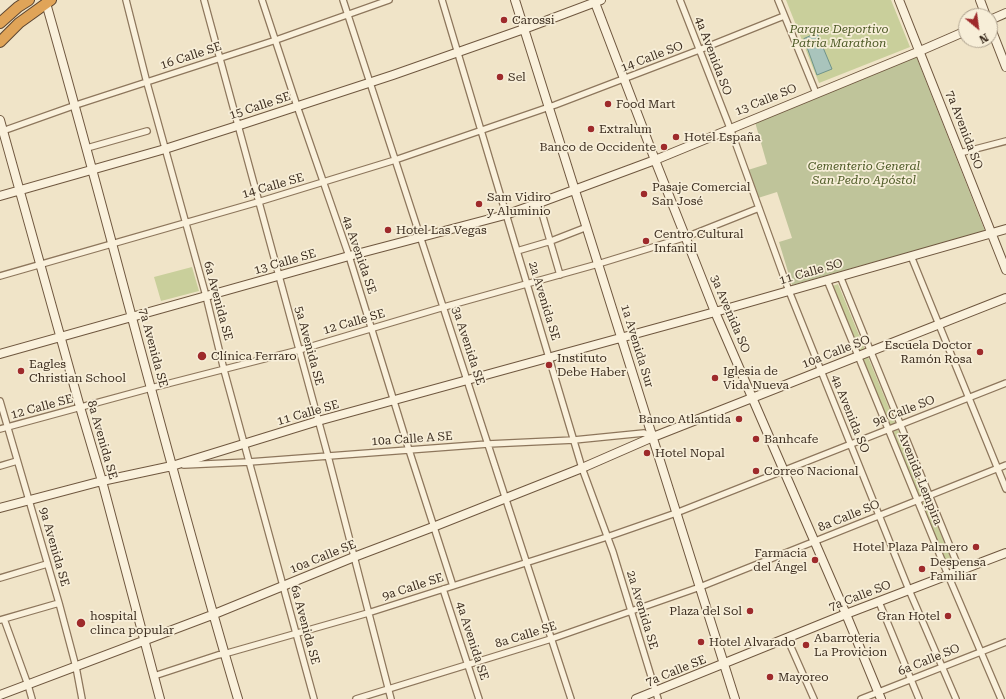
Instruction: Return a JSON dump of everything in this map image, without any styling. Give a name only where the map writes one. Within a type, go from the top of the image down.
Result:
[{"type":"highway","points":[[0,23],[18,7],[29,0]]},
{"type":"highway","points":[[0,42],[19,23],[49,1]]},
{"type":"street","name":"6a Avenida SE","points":[[126,0],[146,83],[206,296],[224,370],[314,699]]},
{"type":"street","name":"5a Avenida SE","points":[[204,0],[221,58],[278,277],[328,456],[390,699]]},
{"type":"street","name":"4a Avenida SE","points":[[262,0],[349,256],[433,527],[453,586]]},
{"type":"street","name":"3a Avenida SE","points":[[343,0],[571,699]]},
{"type":"street","name":"16 Calle SE","points":[[2,132],[276,40],[389,0]]},
{"type":"street","name":"2a Avenida SE","points":[[442,0],[482,131],[505,215],[550,357],[582,468],[607,537],[657,695]]},
{"type":"street","name":"1a Avenida Sur","points":[[515,0],[735,699]]},
{"type":"street","name":"4a Avenida SO","points":[[680,0],[730,128],[789,291],[879,515],[956,699]]},
{"type":"street","points":[[778,0],[816,93]]},
{"type":"street","name":"7a Avenida SO","points":[[899,0],[1006,270]]},
{"type":"street","name":"7a Avenida SE","points":[[49,1],[92,170],[212,615],[238,699]]},
{"type":"street","name":"15 Calle SE","points":[[0,196],[165,149],[238,126],[524,29],[596,1]]},
{"type":"street","name":"3a Avenida SO","points":[[596,1],[624,79],[715,312],[815,541],[880,696]]},
{"type":"street","name":"14 Calle SO","points":[[549,107],[784,16]]},
{"type":"street","name":"13 Calle SO","points":[[575,189],[655,160],[958,34]]},
{"type":"street","points":[[998,46],[1006,67]]},
{"type":"street","name":"14 Calle SE","points":[[0,276],[258,202],[395,160],[549,107]]},
{"type":"street","name":"8a Avenida SE","points":[[0,120],[2,132],[60,338],[102,481],[160,699]]},
{"type":"street","points":[[87,148],[147,130]]},
{"type":"street","points":[[960,153],[1006,141]]},
{"type":"street","name":"13 Calle SE","points":[[0,354],[349,256],[505,215],[575,189]]},
{"type":"street","points":[[539,203],[560,275]]},
{"type":"street","name":"12 Calle SE","points":[[0,430],[151,388],[299,350],[444,307],[598,264],[686,237],[759,208]]},
{"type":"street","points":[[517,251],[551,241],[587,227]]},
{"type":"street","name":"11 Calle SO","points":[[621,337],[715,312],[1006,228]]},
{"type":"street","points":[[911,256],[1006,489]]},
{"type":"street","name":"Avenida Lempira","points":[[840,276],[960,570]]},
{"type":"street","name":"Avenida Lempira","points":[[827,280],[948,575],[1001,699]]},
{"type":"street","name":"10a Calle SO","points":[[653,437],[1006,298]]},
{"type":"street","name":"11 Calle SE","points":[[0,508],[102,481],[172,466],[318,422],[621,337]]},
{"type":"street","name":"9a Calle SO","points":[[676,513],[1006,383]]},
{"type":"street","name":"9a Avenida SE","points":[[0,401],[76,667],[82,699]]},
{"type":"street","name":"10a Calle A SE","points":[[172,466],[249,462],[488,444],[574,440],[644,433],[653,437]]},
{"type":"street","name":"10a Calle SE","points":[[0,695],[212,615],[354,556],[433,527],[582,468],[653,437]]},
{"type":"street","points":[[0,466],[17,461]]},
{"type":"street","name":"8a Calle SO","points":[[700,587],[1006,465]]},
{"type":"street","name":"9a Calle SE","points":[[154,676],[218,654],[224,654],[368,613],[607,537],[676,513]]},
{"type":"street","name":"7a Calle SO","points":[[724,664],[846,614],[1006,553]]},
{"type":"street","points":[[0,578],[47,564]]},
{"type":"street","name":"8a Calle SE","points":[[356,699],[551,639],[700,587]]},
{"type":"street","name":"4a Avenida SE","points":[[443,589],[479,699]]},
{"type":"street","points":[[879,602],[919,699]]},
{"type":"street","points":[[32,699],[2,619],[58,603]]},
{"type":"street","points":[[787,638],[814,699]]},
{"type":"street","name":"6a Calle SO","points":[[861,699],[880,696],[911,679],[1006,642]]},
{"type":"street","name":"7a Calle SE","points":[[636,699],[657,695],[724,664]]},
{"type":"green space","name":"Parque Deportivo Patria Marathon","points":[[786,0],[891,0],[910,47],[819,83]]},
{"type":"green space","name":"Cementerio General San Pedro Apóstol","points":[[916,56],[985,231],[792,285],[779,242],[792,238],[777,192],[758,198],[748,170],[767,164],[755,122]]},
{"type":"green space","points":[[192,267],[199,291],[161,301],[154,277]]},
{"type":"green space","points":[[838,284],[954,566],[946,569],[830,287]]},
{"type":"water","points":[[817,33],[832,69],[817,75],[804,39]]},
{"type":"place","name":"Carossi","points":[[504,20]]},
{"type":"place","name":"Sel","points":[[500,77]]},
{"type":"place","name":"Food Mart","points":[[608,104]]},
{"type":"place","name":"Extralum","points":[[591,129]]},
{"type":"place","name":"Hotel España","points":[[676,137]]},
{"type":"place","name":"Banco de Occidente","points":[[664,147]]},
{"type":"place","name":"Pasaje Comercial San José","points":[[644,194]]},
{"type":"place","name":"Sam Vidiro y Aluminio","points":[[479,204]]},
{"type":"place","name":"Hotel Las Vegas","points":[[388,230]]},
{"type":"place","name":"Centro Cultural Infantil","points":[[646,241]]},
{"type":"place","name":"Escuela Doctor Ramón Rosa","points":[[980,352]]},
{"type":"place","name":"Clínica Ferraro","points":[[202,356]]},
{"type":"place","name":"Instituto Debe Haber","points":[[549,365]]},
{"type":"place","name":"Eagles Christian School","points":[[21,371]]},
{"type":"place","name":"Iglesia de Vida Nueva","points":[[715,378]]},
{"type":"place","name":"Banco Atlantida","points":[[739,419]]},
{"type":"place","name":"Banhcafe","points":[[756,439]]},
{"type":"place","name":"Hotel Nopal","points":[[647,453]]},
{"type":"place","name":"Correo Nacional","points":[[756,471]]},
{"type":"place","name":"Hotel Plaza Palmero","points":[[976,547]]},
{"type":"place","name":"Farmacia del Ángel","points":[[815,560]]},
{"type":"place","name":"Despensa Familiar","points":[[922,569]]},
{"type":"place","name":"Plaza del Sol","points":[[750,611]]},
{"type":"place","name":"Gran Hotel","points":[[948,616]]},
{"type":"place","name":"hospital clinca popular","points":[[81,623]]},
{"type":"place","name":"Hotel Alvarado","points":[[701,642]]},
{"type":"place","name":"Abarroteria La Provicion","points":[[806,645]]},
{"type":"place","name":"Mayoreo","points":[[770,677]]}]
